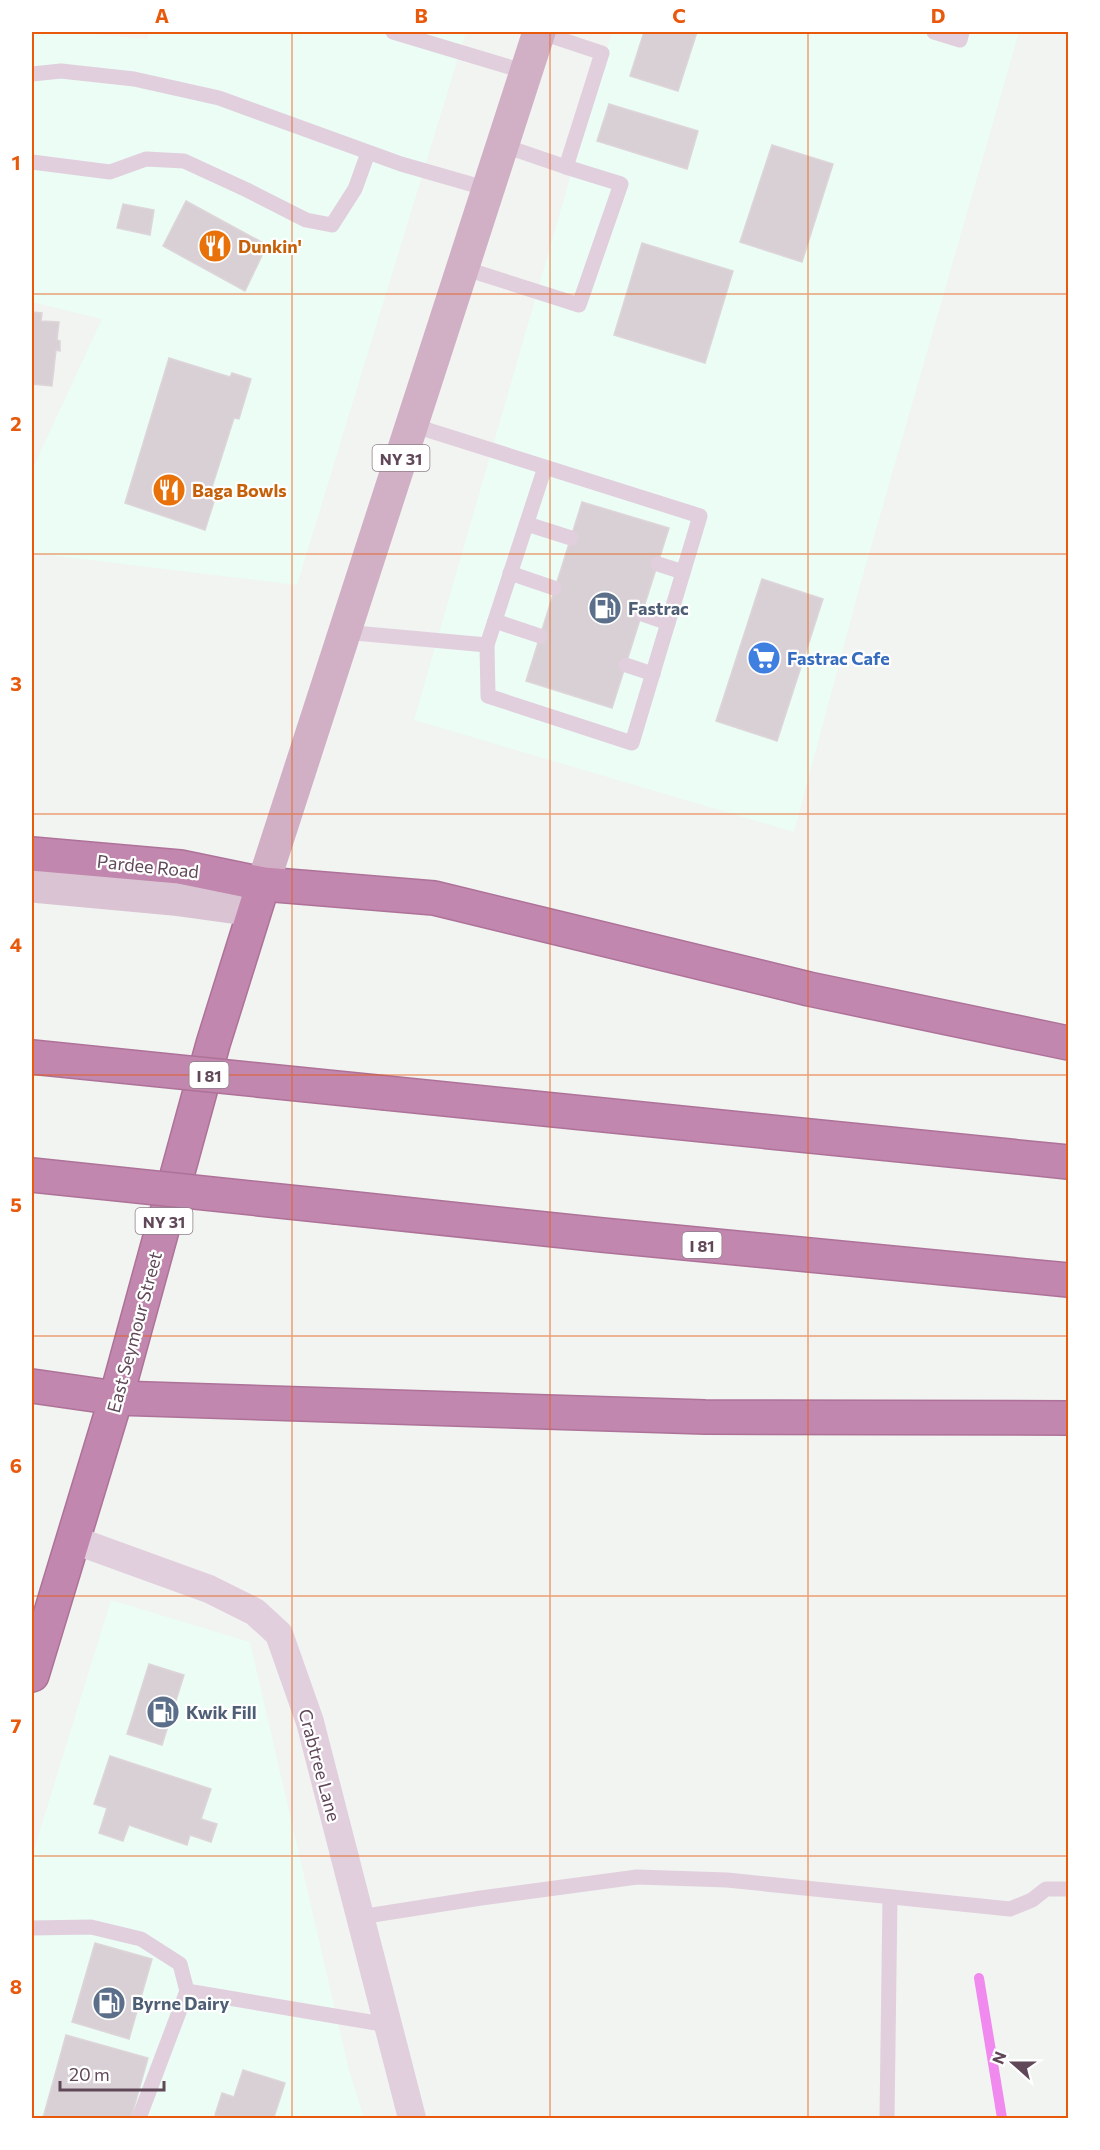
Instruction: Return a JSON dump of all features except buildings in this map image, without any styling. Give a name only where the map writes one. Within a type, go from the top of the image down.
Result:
[{"type":"highway","name":"Pardee Road","points":[[32,854],[180,867],[258,897]]},
{"type":"highway","points":[[258,897],[434,898],[809,989],[1068,1042]]},
{"type":"highway","name":"East Seymour Street","points":[[32,1676],[116,1398],[213,1044],[258,897]]},
{"type":"highway","name":"I 81","points":[[32,1057],[1068,1162]]},
{"type":"highway","name":"I 81","points":[[32,1175],[602,1235],[1068,1280]]},
{"type":"highway","points":[[32,1386],[116,1398],[705,1417],[1068,1418]]},
{"type":"main road","name":"NY 31","points":[[258,897],[539,32]]},
{"type":"street","name":"Pardee Road","points":[[32,886],[173,899],[258,897]]},
{"type":"street","name":"Crabtree Lane","points":[[74,1540],[209,1589],[255,1612],[279,1634],[310,1722],[412,2118]]},
{"type":"lane","points":[[393,32],[526,72]]},
{"type":"lane","points":[[539,32],[602,53],[566,166]]},
{"type":"lane","points":[[934,32],[960,40],[962,32]]},
{"type":"lane","points":[[32,74],[60,71],[134,79],[219,98],[368,153],[488,189]]},
{"type":"lane","points":[[463,268],[579,305],[621,184],[502,145]]},
{"type":"lane","points":[[32,162],[110,172],[146,159],[184,161],[306,220],[332,225],[355,189],[368,153]]},
{"type":"lane","points":[[412,425],[545,466],[700,516],[632,743],[488,696],[487,645],[545,466]]},
{"type":"lane","points":[[526,524],[571,538]]},
{"type":"lane","points":[[658,564],[683,572]]},
{"type":"lane","points":[[510,573],[554,588]]},
{"type":"lane","points":[[642,614],[668,623]]},
{"type":"lane","points":[[495,621],[540,636]]},
{"type":"lane","points":[[344,632],[487,645]]},
{"type":"lane","points":[[626,665],[653,674]]},
{"type":"lane","points":[[360,1917],[492,1896],[637,1877],[727,1880],[1010,1910],[1032,1900],[1046,1889],[1068,1889]]},
{"type":"lane","points":[[887,2118],[890,1897]]},
{"type":"lane","points":[[32,1928],[91,1927],[141,1939],[180,1964],[187,1991],[139,2118]]},
{"type":"lane","points":[[187,1991],[388,2025]]},
{"type":"shaded area","points":[[32,32],[72,32],[147,39],[150,32],[466,32],[297,585],[32,553],[32,470],[102,319],[32,302]]},
{"type":"shaded area","points":[[612,32],[1019,32],[861,582],[794,832],[414,720]]},
{"type":"shaded area","points":[[111,1600],[250,1642],[349,2070],[364,2118],[32,2118],[32,1856]]},
{"type":"waterway","points":[[979,1978],[1002,2118]]},
{"type":"place","name":"Dunkin'","points":[[215,246]]},
{"type":"place","name":"Baga Bowls","points":[[169,490]]},
{"type":"place","name":"Fastrac","points":[[605,608]]},
{"type":"place","name":"Fastrac Cafe","points":[[764,658]]},
{"type":"place","name":"Kwik Fill","points":[[163,1712]]},
{"type":"place","name":"Byrne Dairy","points":[[109,2003]]}]
